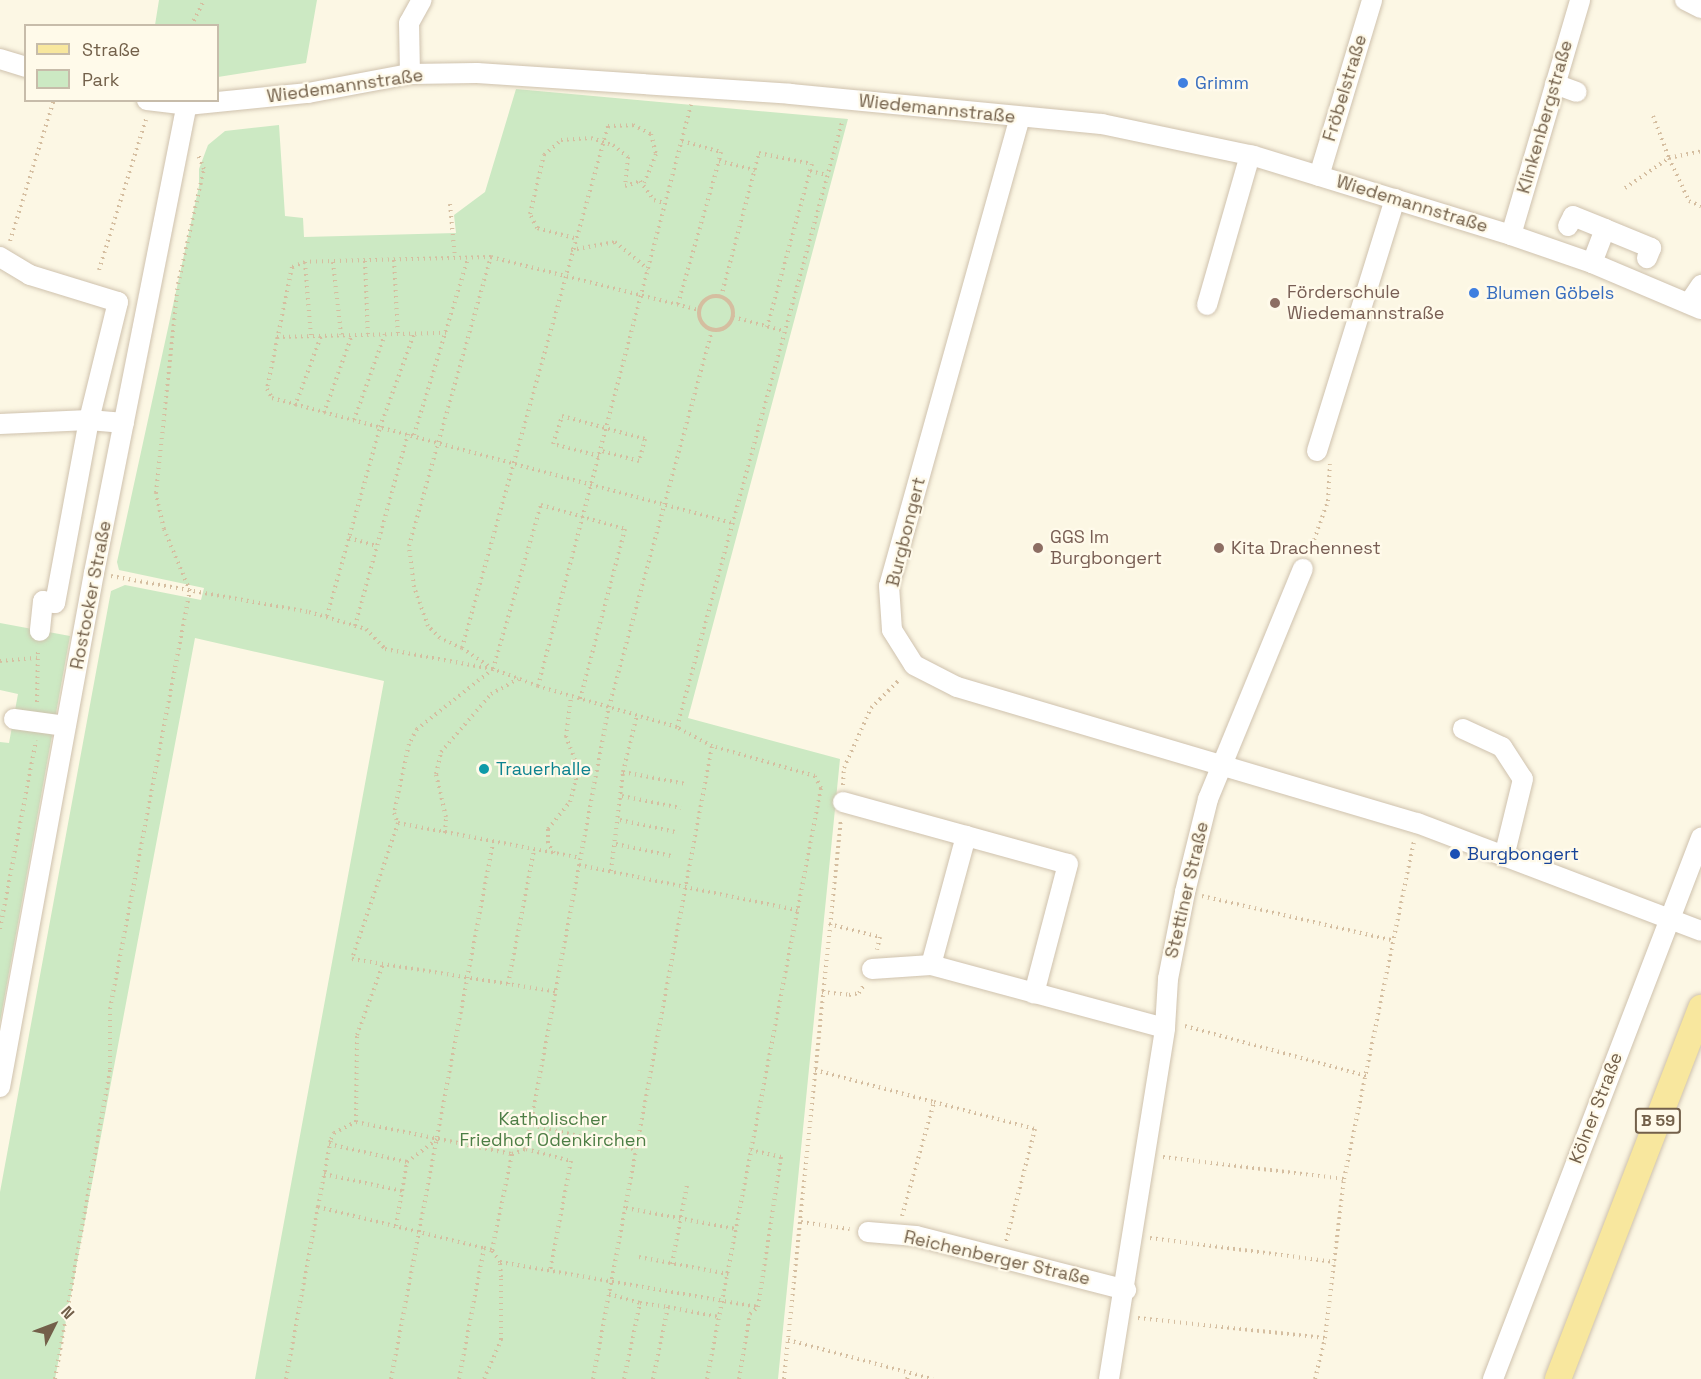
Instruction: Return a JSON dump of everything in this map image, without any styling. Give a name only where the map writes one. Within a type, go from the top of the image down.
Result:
[{"type":"main road","name":"B 59","points":[[1558,1379],[1701,1008]]},
{"type":"street","points":[[410,74],[409,23],[422,0]]},
{"type":"street","name":"Fröbelstraße","points":[[1319,176],[1372,0]]},
{"type":"street","name":"Klinkenbergstraße","points":[[1511,235],[1580,0]]},
{"type":"street","points":[[1685,0],[1701,8]]},
{"type":"street","points":[[0,59],[24,67]]},
{"type":"street","name":"Wiedemannstraße","points":[[219,102],[308,93],[410,74],[477,73],[694,87],[1101,124],[1250,155],[1395,199],[1592,263],[1695,306]]},
{"type":"street","points":[[1555,84],[1576,92]]},
{"type":"street","name":"Wiedemannstraße","points":[[158,102],[187,105],[217,102]]},
{"type":"street","name":"Rostocker Straße","points":[[0,1087],[94,573],[187,105]]},
{"type":"street","name":"Burgbongert","points":[[914,665],[892,630],[889,586],[1020,117]]},
{"type":"street","points":[[1207,305],[1250,155]]},
{"type":"street","points":[[1317,450],[1395,199]]},
{"type":"street","points":[[1568,226],[1572,216],[1605,229],[1651,248],[1647,258]]},
{"type":"street","points":[[1592,263],[1605,229]]},
{"type":"street","points":[[2,258],[30,275],[118,302],[89,420],[55,603],[43,601],[40,631]]},
{"type":"street","points":[[1695,306],[1701,285]]},
{"type":"street","points":[[0,424],[89,420],[124,423]]},
{"type":"street","points":[[1223,763],[1304,568]]},
{"type":"street","points":[[914,665],[957,687],[1223,763],[1417,823],[1701,931]]},
{"type":"street","points":[[14,719],[66,726]]},
{"type":"street","points":[[1463,729],[1502,747],[1523,779],[1504,857]]},
{"type":"street","name":"Stettiner Straße","points":[[1109,1379],[1134,1236],[1144,1155],[1165,1024],[1168,979],[1185,892],[1208,799],[1223,763]]},
{"type":"street","points":[[843,802],[1068,864],[1034,994]]},
{"type":"street","points":[[931,965],[966,836]]},
{"type":"street","name":"Kölner Straße","points":[[1493,1379],[1701,838]]},
{"type":"street","points":[[872,969],[931,965],[1034,994],[1165,1024]]},
{"type":"street","name":"Reichenberger Straße","points":[[868,1232],[897,1234],[1126,1290]]},
{"type":"path","points":[[192,24],[204,0]]},
{"type":"path","points":[[537,686],[584,517],[694,87]]},
{"type":"path","points":[[2,258],[53,102]]},
{"type":"path","points":[[99,270],[149,102]]},
{"type":"path","points":[[1653,116],[1668,158],[1689,201],[1701,206]]},
{"type":"path","points":[[677,727],[842,122]]},
{"type":"path","points":[[462,648],[574,238],[602,139],[608,126],[619,124],[640,126],[651,134],[656,154],[644,183],[650,195],[664,203]]},
{"type":"path","points":[[55,1379],[110,1069],[110,1009],[190,591],[164,529],[156,493],[178,284],[204,169],[199,156],[181,135]]},
{"type":"path","points":[[574,238],[537,228],[531,220],[534,186],[544,155],[554,144],[574,136],[602,139],[628,157],[625,186],[634,182],[644,183]]},
{"type":"path","points":[[678,304],[721,152],[682,141]]},
{"type":"path","points":[[1625,188],[1668,158],[1701,152]]},
{"type":"path","points":[[721,297],[759,153],[812,164],[767,327]]},
{"type":"path","points":[[719,161],[755,170]]},
{"type":"path","points":[[810,171],[827,176]]},
{"type":"path","points":[[450,204],[455,258]]},
{"type":"path","points":[[571,250],[615,242],[648,269]]},
{"type":"path","points":[[699,310],[491,257],[305,262],[292,267],[267,389],[272,398],[295,406],[408,433],[733,523]]},
{"type":"path","points":[[491,257],[409,546],[414,587],[428,626],[440,638],[462,648],[493,669]]},
{"type":"path","points":[[414,435],[468,258]]},
{"type":"path","points":[[394,260],[398,334]]},
{"type":"path","points":[[364,261],[368,335]]},
{"type":"path","points":[[305,262],[311,336]]},
{"type":"path","points":[[333,262],[341,336]]},
{"type":"path","points":[[721,297],[730,303],[733,317],[726,328],[712,330],[700,319],[699,310],[707,299],[721,297]]},
{"type":"path","points":[[733,317],[784,331]]},
{"type":"path","points":[[526,1149],[609,707],[712,330]]},
{"type":"path","points":[[277,337],[446,333]]},
{"type":"path","points":[[354,420],[386,334]]},
{"type":"path","points":[[327,616],[380,427],[414,334]]},
{"type":"path","points":[[324,413],[352,335]]},
{"type":"path","points":[[295,406],[321,336]]},
{"type":"path","points":[[599,456],[553,444],[562,416],[645,439],[639,461],[601,451]]},
{"type":"path","points":[[355,626],[408,433]]},
{"type":"path","points":[[1304,568],[1328,501],[1332,467],[1317,450]]},
{"type":"path","points":[[557,992],[352,959],[398,823],[394,813],[409,744],[417,729],[493,669],[541,504],[625,529],[580,699]]},
{"type":"path","points":[[349,538],[377,546]]},
{"type":"path","points":[[94,573],[327,616],[373,634],[386,649],[493,669],[537,686],[677,727],[712,746],[815,776],[822,788],[707,1379]]},
{"type":"path","points":[[0,929],[37,722],[37,658],[40,631]]},
{"type":"path","points":[[0,661],[37,658]]},
{"type":"path","points":[[784,1379],[843,802],[844,768],[872,708],[914,665]]},
{"type":"path","points":[[445,833],[446,817],[435,774],[441,752],[491,694],[519,679]]},
{"type":"path","points":[[555,854],[548,843],[548,829],[570,802],[576,780],[575,760],[566,737],[571,696]]},
{"type":"path","points":[[611,871],[620,820],[623,772],[637,715]]},
{"type":"path","points":[[593,1379],[712,746]]},
{"type":"path","points":[[623,772],[686,784]]},
{"type":"path","points":[[622,796],[681,808]]},
{"type":"path","points":[[620,820],[676,832]]},
{"type":"path","points":[[398,823],[581,858]]},
{"type":"path","points":[[1315,1379],[1325,1338],[1344,1179],[1391,940],[1417,823]]},
{"type":"path","points":[[391,1379],[493,843]]},
{"type":"path","points":[[616,844],[672,856]]},
{"type":"path","points":[[508,984],[534,850]]},
{"type":"path","points":[[579,865],[798,910]]},
{"type":"path","points":[[1185,892],[1391,940]]},
{"type":"path","points":[[822,992],[859,993],[872,969],[880,937],[829,924]]},
{"type":"path","points":[[356,1122],[357,1035],[383,964]]},
{"type":"path","points":[[1165,1024],[1366,1076]]},
{"type":"path","points":[[814,1070],[1035,1129],[1002,1258]]},
{"type":"path","points":[[897,1234],[934,1102]]},
{"type":"path","points":[[286,1379],[330,1144],[334,1133],[356,1122],[512,1154],[526,1149],[571,1161],[550,1271]]},
{"type":"path","points":[[532,1125],[637,1150]]},
{"type":"path","points":[[396,1226],[407,1162],[437,1139]]},
{"type":"path","points":[[330,1144],[407,1162]]},
{"type":"path","points":[[739,1379],[750,1314],[758,1307],[781,1157],[750,1150]]},
{"type":"path","points":[[492,1250],[512,1154]]},
{"type":"path","points":[[1144,1155],[1344,1179]]},
{"type":"path","points":[[324,1174],[402,1191]]},
{"type":"path","points":[[672,1264],[687,1185]]},
{"type":"path","points":[[318,1207],[492,1250],[500,1262],[501,1340],[484,1379]]},
{"type":"path","points":[[626,1208],[736,1230]]},
{"type":"path","points":[[801,1222],[868,1232]]},
{"type":"path","points":[[1134,1236],[1334,1262]]},
{"type":"path","points":[[459,1379],[484,1248]]},
{"type":"path","points":[[639,1257],[728,1274]]},
{"type":"path","points":[[500,1262],[758,1307]]},
{"type":"path","points":[[609,1294],[640,1303],[719,1317]]},
{"type":"path","points":[[624,1379],[640,1303]]},
{"type":"path","points":[[653,1379],[668,1307]]},
{"type":"path","points":[[1121,1316],[1325,1338]]},
{"type":"path","points":[[788,1340],[933,1379]]},
{"type":"path","points":[[907,1379],[909,1373]]},
{"type":"green space","points":[[159,0],[317,0],[306,63],[219,77],[219,24],[155,24]]},
{"type":"green space","name":"Katholischer Friedhof Odenkirchen","points":[[516,89],[848,119],[688,718],[840,759],[778,1379],[255,1379],[384,681],[195,638],[55,1379],[0,1379],[0,1192],[111,591],[125,585],[201,600],[204,588],[119,570],[117,562],[199,186],[199,169],[208,145],[225,131],[279,125],[285,216],[303,218],[304,237],[456,233],[454,215],[485,192]]},
{"type":"green space","points":[[0,623],[70,636],[0,1022],[0,742],[9,743],[18,694],[0,690]]},
{"type":"place","name":"Grimm","points":[[1183,83]]},
{"type":"place","name":"Blumen Göbels","points":[[1474,293]]},
{"type":"place","name":"Förderschule Wiedemannstraße","points":[[1275,303]]},
{"type":"place","name":"GGS Im Burgbongert","points":[[1038,548]]},
{"type":"place","name":"Kita Drachennest","points":[[1219,548]]},
{"type":"place","name":"Trauerhalle","points":[[484,769]]},
{"type":"place","name":"Burgbongert","points":[[1455,854]]}]
